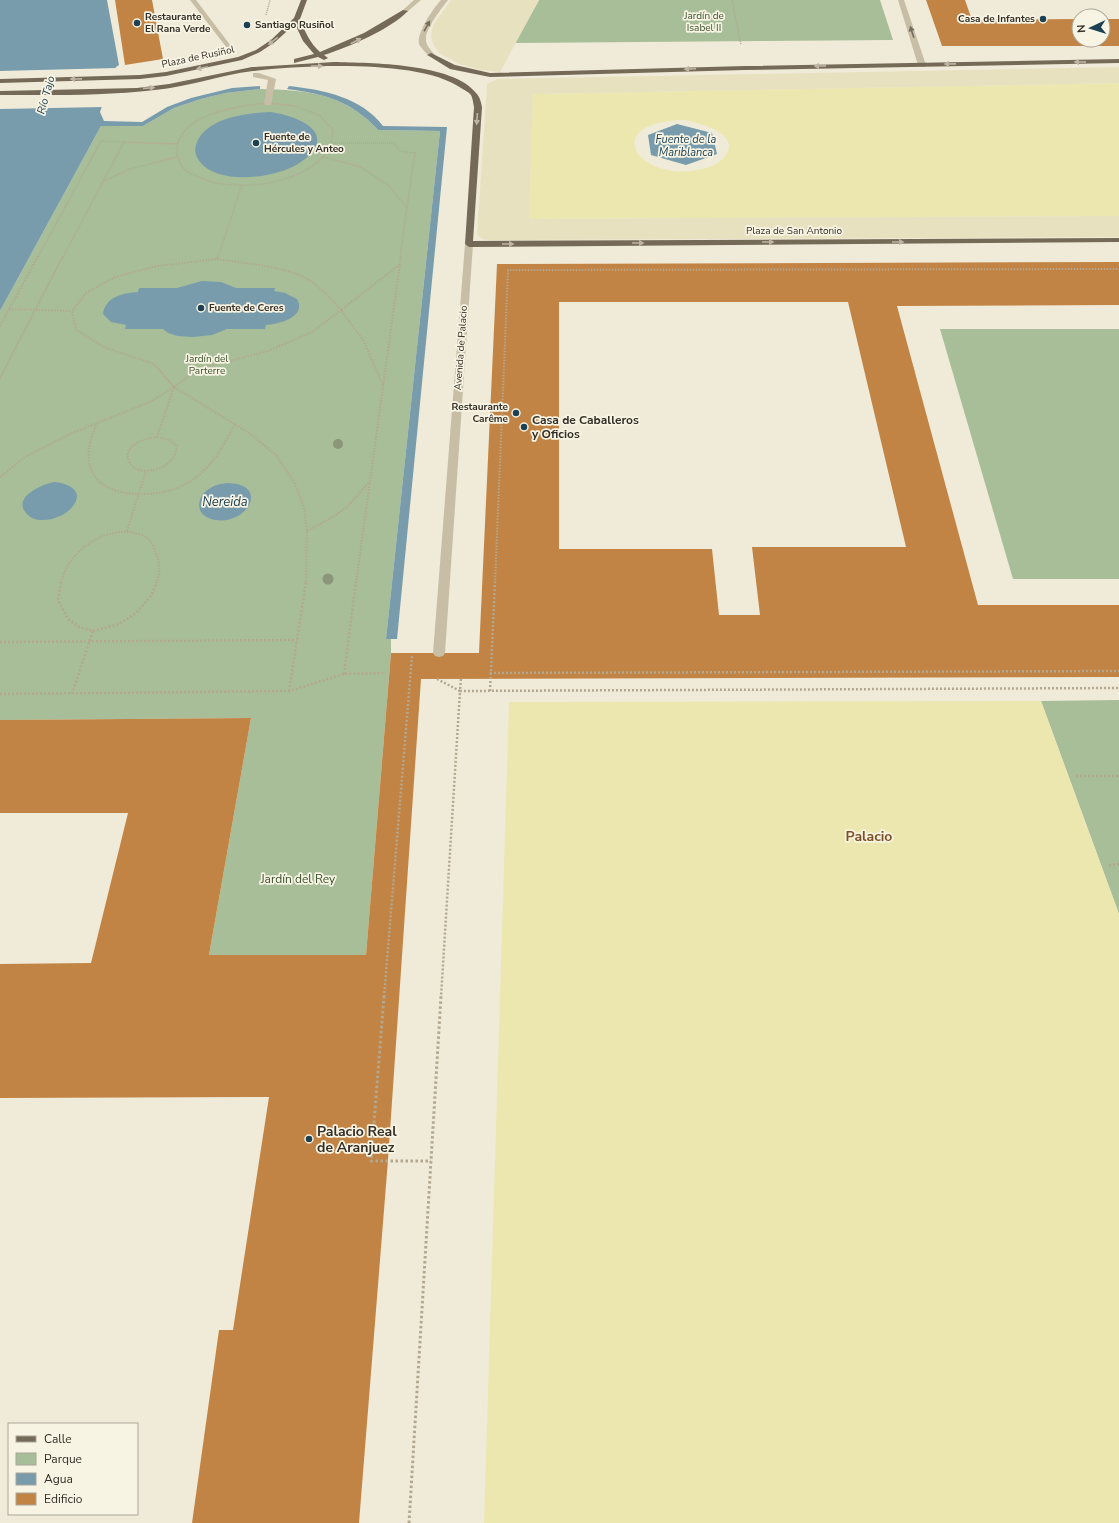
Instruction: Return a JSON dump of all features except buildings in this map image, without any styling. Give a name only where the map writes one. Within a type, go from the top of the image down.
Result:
[{"type":"main road","points":[[298,19],[304,0]]},
{"type":"main road","name":"Plaza de Rusiñol","points":[[0,93],[110,90],[172,86],[253,72],[320,55],[346,46],[369,34],[405,11]]},
{"type":"main road","name":"Plaza de Rusiñol","points":[[0,81],[115,78],[166,74],[240,59],[258,51],[273,41],[298,19],[304,38],[309,47],[320,55],[344,65]]},
{"type":"main road","points":[[430,55],[453,67],[490,75],[1119,61]]},
{"type":"main road","name":"Plaza de Rusiñol","points":[[278,66],[344,65],[416,69],[451,79],[468,88],[475,95]]},
{"type":"main road","points":[[475,95],[476,81],[490,75]]},
{"type":"main road","name":"Avenida de Palacio","points":[[469,244],[478,107],[475,95]]},
{"type":"main road","name":"Plaza de San Antonio","points":[[469,244],[1119,240]]},
{"type":"street","points":[[193,0],[232,51]]},
{"type":"street","name":"Plaza de Rusiñol","points":[[405,11],[418,0]]},
{"type":"street","points":[[430,55],[423,44],[422,37],[437,8],[445,0]]},
{"type":"street","points":[[902,0],[922,65]]},
{"type":"street","points":[[253,72],[272,79],[268,103]]},
{"type":"street","name":"Avenida de Palacio","points":[[439,653],[469,244]]},
{"type":"path","points":[[732,0],[739,38]]},
{"type":"path","points":[[268,103],[295,106],[319,115],[333,130],[330,143],[323,157],[303,172],[270,183],[242,185],[215,183],[187,172],[177,157],[176,144],[187,128],[208,115],[238,106],[268,103]]},
{"type":"path","points":[[0,326],[101,141],[176,144]]},
{"type":"path","points":[[0,378],[34,310],[124,142]]},
{"type":"path","points":[[330,143],[394,144],[400,151],[414,153],[344,674]]},
{"type":"path","points":[[103,182],[136,167],[177,157]]},
{"type":"path","points":[[323,157],[361,166],[388,185],[407,208]]},
{"type":"path","points":[[217,259],[242,185]]},
{"type":"path","points":[[289,691],[306,589],[307,531],[304,507],[294,482],[276,455],[249,433],[174,387],[154,364],[104,347],[76,330],[72,311],[86,293],[115,277],[157,266],[217,259],[282,270],[307,279],[322,290],[341,310],[363,340],[383,386]]},
{"type":"path","points":[[0,477],[25,457],[72,433],[96,425],[150,402],[174,387],[198,369],[268,351],[312,332],[399,266]]},
{"type":"path","points":[[490,691],[508,270],[1119,269]]},
{"type":"path","points":[[9,310],[72,311]]},
{"type":"path","points":[[157,437],[174,387]]},
{"type":"path","points":[[96,425],[90,445],[89,458],[89,465],[95,476],[107,486],[123,492],[139,494],[173,490],[201,473],[221,450],[234,424]]},
{"type":"path","points":[[157,437],[171,440],[175,444],[177,454],[174,460],[169,464],[154,470],[146,471],[133,467],[129,463],[128,453],[136,444],[150,438],[157,437]]},
{"type":"path","points":[[127,531],[146,471]]},
{"type":"path","points":[[307,531],[333,517],[347,507],[370,481]]},
{"type":"path","points":[[127,531],[140,534],[151,541],[160,563],[159,576],[151,596],[136,613],[119,624],[93,632],[79,627],[68,619],[58,600],[61,580],[71,560],[92,541],[111,533],[127,531]]},
{"type":"path","points":[[72,694],[93,632]]},
{"type":"path","points":[[0,642],[297,640]]},
{"type":"path","points":[[412,653],[371,1161],[432,1161]]},
{"type":"path","points":[[490,673],[1119,671]]},
{"type":"path","points":[[0,694],[289,691],[344,674],[386,673]]},
{"type":"path","points":[[437,679],[460,691],[1119,688]]},
{"type":"path","points":[[409,1523],[461,679]]},
{"type":"path","points":[[1076,776],[1119,776]]},
{"type":"path","points":[[1109,865],[1119,864]]},
{"type":"green space","name":"Jardín de Isabel II","points":[[539,0],[880,0],[893,40],[515,43]]},
{"type":"green space","name":"Jardín del Parterre","points":[[260,89],[294,91],[324,96],[352,108],[378,130],[440,131],[386,639],[391,639],[391,653],[366,955],[209,955],[251,718],[0,720],[0,311],[101,126],[143,126],[174,108],[201,99],[224,93]]},
{"type":"green space","points":[[940,329],[1119,329],[1119,579],[1013,579]]},
{"type":"green space","points":[[1119,700],[1119,914],[1041,701]]},
{"type":"sand","points":[[1119,83],[1119,216],[529,219],[533,94]],"holes":[[[685,120],[707,126],[722,134],[727,139],[729,146],[727,153],[722,160],[710,167],[686,171],[664,169],[648,162],[638,152],[635,142],[641,131],[657,123]]]},
{"type":"sand","points":[[1041,701],[1119,914],[1119,1523],[484,1523],[509,702]]},
{"type":"shaded area","points":[[451,0],[539,0],[500,72],[481,70],[459,64],[439,53],[433,44],[431,37],[433,25]]},
{"type":"shaded area","points":[[1119,67],[1119,83],[533,94],[529,219],[1119,216],[1119,237],[489,240],[482,239],[477,235],[487,84],[497,79]]},
{"type":"water","name":"Río Tajo","points":[[0,0],[107,0],[119,65],[116,67],[100,112],[104,121],[142,122],[167,107],[191,98],[232,88],[260,86],[260,89],[225,93],[201,99],[174,108],[143,126],[101,126],[0,311]]},
{"type":"water","points":[[289,86],[328,93],[353,102],[374,116],[383,126],[447,127],[397,639],[386,639],[440,131],[378,130],[358,112],[337,100],[314,93],[287,89]]},
{"type":"water","name":"Fuente de Hércules y Anteo","points":[[270,112],[301,121],[309,126],[315,133],[317,140],[314,149],[305,159],[295,166],[267,175],[236,177],[222,175],[209,170],[196,156],[195,147],[200,136],[217,123],[238,116]]},
{"type":"water","name":"Fuente de la Mariblanca","points":[[677,124],[712,133],[717,154],[686,165],[651,155],[648,135]]},
{"type":"water","name":"Fuente de Ceres","points":[[202,281],[221,282],[236,288],[275,288],[274,291],[285,293],[297,299],[299,305],[298,311],[295,315],[284,321],[266,325],[265,329],[227,329],[212,335],[193,337],[178,336],[168,333],[163,329],[125,329],[126,325],[111,322],[103,314],[104,308],[111,300],[126,293],[138,292],[139,288],[177,288]]},
{"type":"water","points":[[54,482],[73,488],[77,496],[73,506],[64,514],[51,519],[37,520],[31,517],[26,513],[23,507],[23,502],[26,497],[37,488]]},
{"type":"water","name":"Nereida","points":[[227,483],[241,485],[249,490],[251,497],[249,505],[243,512],[234,518],[223,520],[206,517],[202,513],[199,505],[202,496],[213,487]]},
{"type":"pier","points":[[117,68],[104,107],[0,109],[0,71]]},
{"type":"place","name":"Casa de Infantes","points":[[1043,19]]},
{"type":"place","name":"Restaurante El Rana Verde","points":[[137,23]]},
{"type":"place","name":"Santiago Rusiñol","points":[[247,25]]},
{"type":"place","name":"Fuente de Hércules y Anteo","points":[[256,143]]},
{"type":"place","name":"Fuente de Ceres","points":[[201,308]]},
{"type":"place","name":"Restaurante Carême","points":[[516,413]]},
{"type":"place","name":"Casa de Caballeros y Oficios","points":[[524,427]]},
{"type":"place","name":"Palacio Real de Aranjuez","points":[[309,1139]]},
{"type":"district","name":"Palacio","points":[[869,836]]},
{"type":"park label","name":"Jardín del Rey","points":[[298,879]]}]
